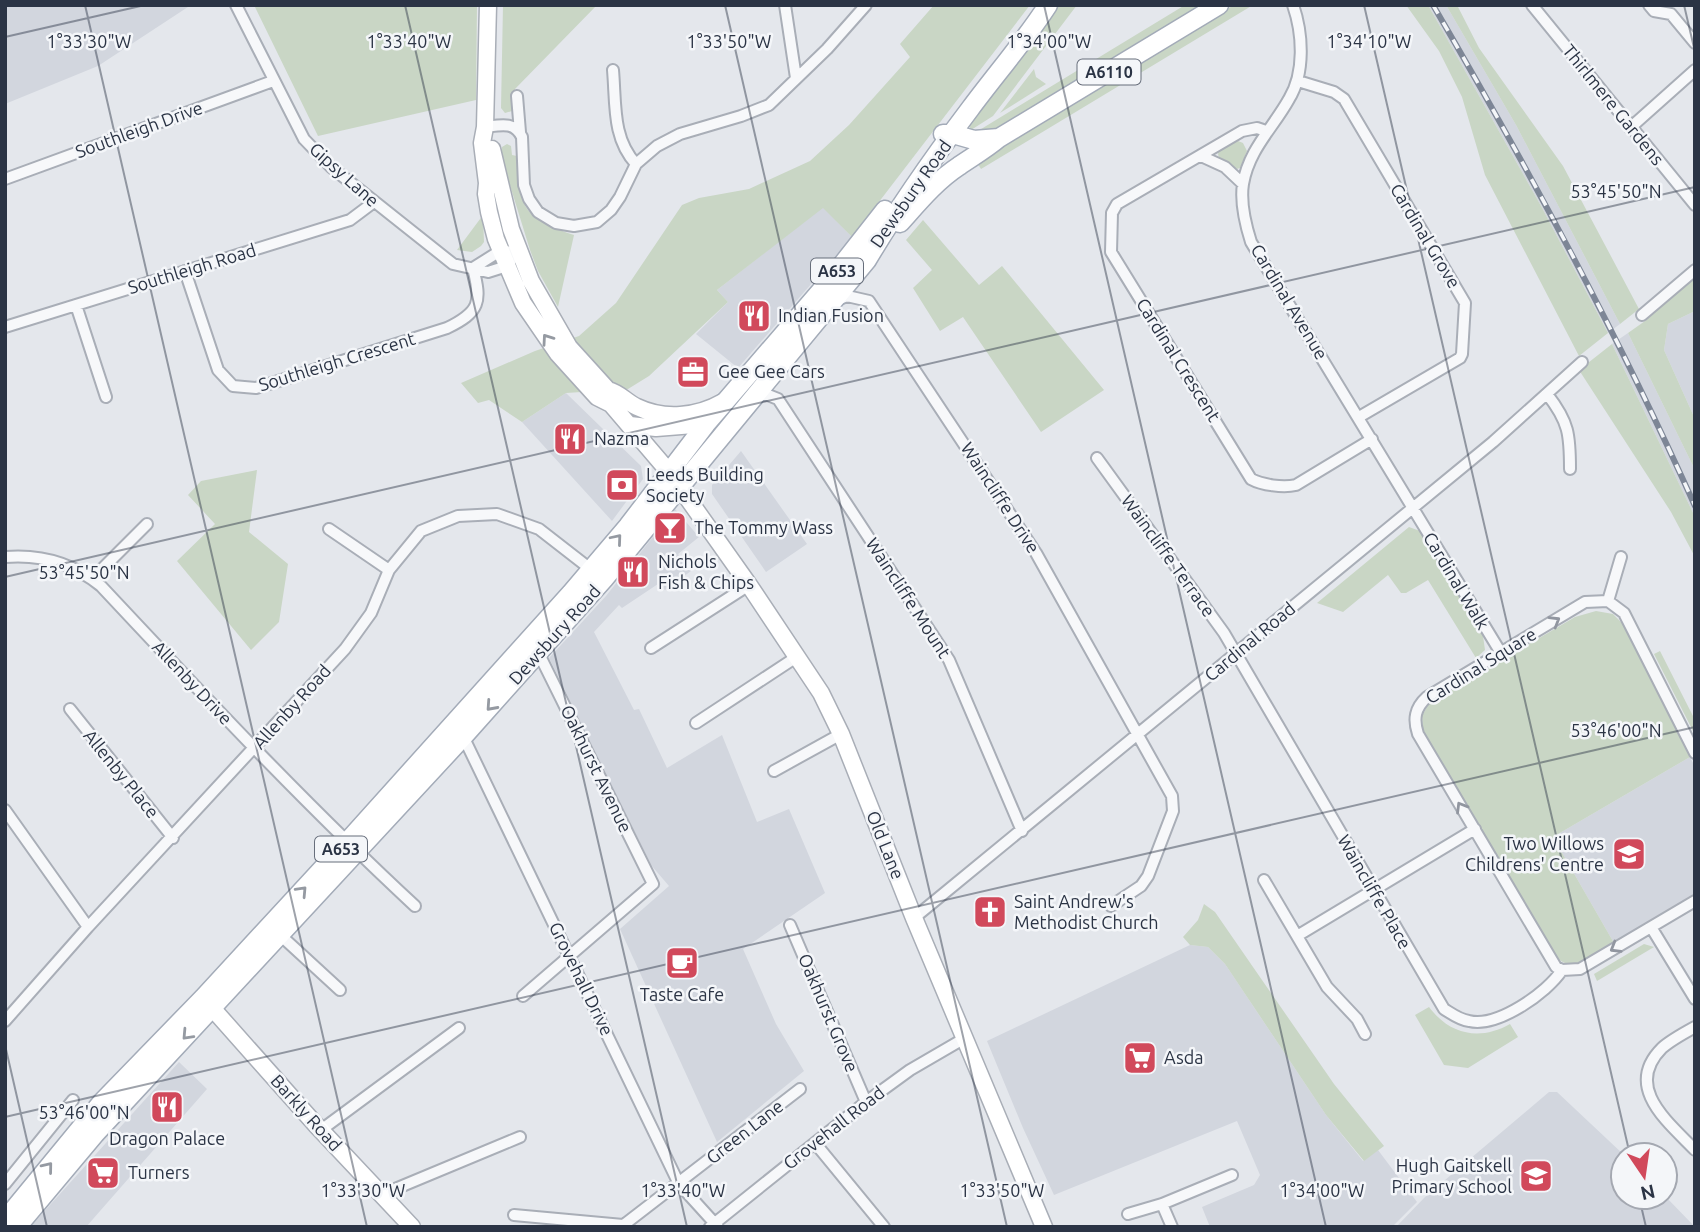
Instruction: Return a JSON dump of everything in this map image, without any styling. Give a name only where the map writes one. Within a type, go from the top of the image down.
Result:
[{"type":"main road","name":"Dewsbury Road","points":[[17,1227],[208,1003],[352,848],[598,574],[680,488],[867,260],[988,68],[1045,5]]},
{"type":"main road","name":"A6110","points":[[867,260],[921,199],[950,172],[999,138],[1219,5]]},
{"type":"main road","name":"Dewsbury Road","points":[[459,730],[539,654],[706,424],[860,244],[946,138]]},
{"type":"main road","points":[[946,138],[999,138]]},
{"type":"main road","points":[[946,138],[961,159],[968,160]]},
{"type":"main road","points":[[706,424],[736,419]]},
{"type":"main road","name":"Dewsbury Road","points":[[5,1220],[102,1102],[208,1003]]},
{"type":"street","name":"Gipsy Lane","points":[[236,5],[304,139],[331,167],[453,264],[488,272],[507,267]]},
{"type":"street","points":[[488,5],[485,127],[482,143],[486,194],[500,251],[523,303],[558,354],[597,397],[610,397],[618,393],[641,409],[667,416],[704,412],[726,401]]},
{"type":"street","points":[[785,5],[796,78]]},
{"type":"street","points":[[517,96],[524,184],[529,199],[538,212],[556,223],[574,226],[597,222],[621,197],[636,164],[657,146],[680,134],[769,105],[827,49],[866,5]]},
{"type":"street","name":"Cardinal Avenue","points":[[1293,5],[1301,46],[1298,81],[1289,100],[1266,131],[1250,160],[1243,184],[1242,208],[1251,242],[1413,508]]},
{"type":"street","name":"Thirlmere Gardens","points":[[1532,5],[1695,205]]},
{"type":"street","points":[[1650,5],[1654,11],[1671,15],[1695,43]]},
{"type":"street","points":[[613,70],[620,139],[625,152],[636,164]]},
{"type":"street","points":[[1630,128],[1695,70]]},
{"type":"street","name":"Southleigh Drive","points":[[5,179],[273,80]]},
{"type":"street","name":"Cardinal Grove","points":[[1298,81],[1328,89],[1344,99],[1466,307],[1460,358],[1359,417]]},
{"type":"street","points":[[485,127],[504,124],[514,126],[520,132]]},
{"type":"street","points":[[485,127],[492,144],[493,158],[518,252],[535,289],[569,347],[610,397]]},
{"type":"street","name":"Cardinal Crescent","points":[[1266,131],[1257,128],[1242,131],[1117,204],[1112,213],[1111,252],[1251,479],[1290,487],[1371,439]]},
{"type":"street","points":[[1201,156],[1225,167],[1243,184]]},
{"type":"street","name":"Southleigh Road","points":[[5,327],[350,220],[374,202]]},
{"type":"street","points":[[473,268],[500,251],[518,252]]},
{"type":"street","points":[[507,267],[518,252]]},
{"type":"street","name":"Southleigh Crescent","points":[[185,271],[218,370],[233,386],[256,388],[447,328],[463,320],[476,307],[479,290],[473,268]]},
{"type":"street","points":[[1642,315],[1695,270]]},
{"type":"street","name":"Waincliffe Drive","points":[[833,301],[847,296],[869,301],[1036,552],[1172,796],[1174,805],[1145,881],[1111,906]]},
{"type":"street","points":[[76,305],[106,397]]},
{"type":"street","name":"Cardinal Road","points":[[914,918],[1413,508],[1582,362]]},
{"type":"street","points":[[1547,394],[1559,409],[1568,429],[1570,469]]},
{"type":"street","name":"Waincliffe Mount","points":[[757,395],[778,399],[949,660],[1022,831]]},
{"type":"street","name":"Old Lane","points":[[610,397],[631,430],[669,472],[749,584],[798,656],[841,734],[914,918],[1044,1227]]},
{"type":"street","points":[[630,425],[656,428],[706,424]]},
{"type":"street","name":"Waincliffe Terrace","points":[[1097,458],[1236,654]]},
{"type":"street","name":"Cardinal Walk","points":[[1413,508],[1501,653]]},
{"type":"street","name":"Allenby Road","points":[[5,1021],[88,927],[345,649],[371,613],[389,570],[421,531],[458,516],[497,514],[539,529],[598,574]]},
{"type":"street","points":[[92,579],[147,524]]},
{"type":"street","points":[[329,529],[389,570]]},
{"type":"street","name":"Allenby Drive","points":[[5,557],[30,556],[63,563],[92,579],[352,848],[415,905]]},
{"type":"street","points":[[1621,557],[1608,601],[1624,613],[1695,753]]},
{"type":"street","points":[[651,648],[749,584]]},
{"type":"street","name":"Cardinal Square","points":[[1562,970],[1550,960],[1418,734],[1415,714],[1419,704],[1427,697],[1586,602],[1608,601]]},
{"type":"street","name":"Oakhurst Avenue","points":[[539,654],[653,884],[570,955]]},
{"type":"street","name":"Waincliffe Place","points":[[1236,654],[1437,1000],[1455,1017],[1470,1022],[1484,1022],[1498,1018],[1544,991],[1562,970]]},
{"type":"street","points":[[696,723],[798,656]]},
{"type":"street","name":"Allenby Place","points":[[70,709],[173,838]]},
{"type":"street","name":"Grovehall Drive","points":[[459,730],[679,1184],[714,1225]]},
{"type":"street","points":[[774,771],[841,734]]},
{"type":"street","points":[[5,810],[88,927]]},
{"type":"street","points":[[1297,936],[1475,830]]},
{"type":"street","points":[[1264,880],[1327,987],[1357,1019],[1365,1034]]},
{"type":"street","points":[[1562,970],[1580,969],[1695,901]]},
{"type":"street","name":"Oakhurst Grove","points":[[790,925],[866,1102]]},
{"type":"street","points":[[1651,927],[1695,999]]},
{"type":"street","points":[[275,930],[340,990]]},
{"type":"street","points":[[523,996],[570,955]]},
{"type":"street","name":"Barkly Road","points":[[208,1003],[412,1227]]},
{"type":"street","points":[[1695,1027],[1662,1048],[1646,1078],[1653,1103],[1660,1114],[1695,1150]]},
{"type":"street","points":[[321,1130],[459,1028]]},
{"type":"street","name":"Grovehall Road","points":[[714,1225],[866,1102],[909,1070],[965,1038]]},
{"type":"street","name":"Green Lane","points":[[514,1215],[622,1226],[800,1089]]},
{"type":"street","points":[[5,1184],[73,1100]]},
{"type":"street","points":[[383,1195],[520,1137]]},
{"type":"street","points":[[815,1143],[884,1227]]},
{"type":"street","points":[[1128,1214],[1162,1204],[1232,1175]]},
{"type":"street","points":[[1162,1204],[1172,1227]]},
{"type":"shaded area","points":[[5,5],[191,5],[98,66],[5,104]]},
{"type":"shaded area","points":[[1428,5],[1446,5],[1516,125],[1620,324],[1608,333],[1541,206]]},
{"type":"shaded area","points":[[823,207],[852,237],[738,368],[696,334],[728,302],[717,290]]},
{"type":"shaded area","points":[[1695,311],[1695,419],[1664,350],[1668,324]]},
{"type":"shaded area","points":[[1628,333],[1695,470],[1695,517],[1612,344]]},
{"type":"shaded area","points":[[566,393],[641,466],[643,479],[612,521],[522,422]]},
{"type":"shaded area","points":[[741,451],[807,544],[766,572],[712,494],[712,485]]},
{"type":"shaded area","points":[[675,509],[699,537],[678,554],[691,571],[665,590],[658,584],[622,608],[619,605],[594,632],[634,710],[639,709],[667,768],[722,735],[757,822],[789,809],[825,893],[743,949],[776,1024],[804,1071],[717,1142],[620,929],[669,886],[651,865],[549,658],[606,596]]},
{"type":"shaded area","name":"Two Willows Childrens' Centre","points":[[1690,757],[1695,767],[1695,895],[1614,943],[1553,837]]},
{"type":"shaded area","points":[[1190,945],[1208,947],[1225,964],[1326,1115],[1363,1161],[1378,1150],[1417,1202],[1392,1227],[1210,1227],[1202,1207],[1254,1185],[1260,1175],[1237,1121],[1054,1195],[987,1041]]},
{"type":"shaded area","points":[[179,1062],[207,1089],[86,1227],[31,1226]]},
{"type":"shaded area","name":"Hugh Gaitskell Primary School","points":[[1549,1092],[1557,1092],[1609,1141],[1609,1211],[1679,1210],[1695,1227],[1396,1227],[1425,1197]]},
{"type":"green space","points":[[254,5],[477,5],[476,100],[318,136]]},
{"type":"green space","points":[[503,5],[597,5],[515,89],[515,106],[512,111],[505,113],[501,108]]},
{"type":"green space","points":[[934,5],[1030,5],[852,237],[823,208],[717,290],[728,302],[649,376],[628,389],[566,393],[522,422],[489,400],[478,403],[461,383],[535,351],[579,336],[616,303],[682,205],[699,198],[749,189],[810,161],[849,125],[910,57],[900,44]]},
{"type":"green space","points":[[1056,5],[1077,5],[993,116],[971,130],[968,124]]},
{"type":"green space","points":[[1185,5],[1204,5],[1000,130],[973,134]]},
{"type":"green space","points":[[1234,5],[1253,5],[981,169],[976,161]]},
{"type":"green space","points":[[1406,5],[1428,5],[1541,206],[1608,333],[1579,356],[1485,175],[1462,97],[1439,51]]},
{"type":"green space","points":[[1446,5],[1457,5],[1479,48],[1563,166],[1639,309],[1620,324],[1516,125]]},
{"type":"green space","points":[[1034,69],[1036,77],[1046,84],[1000,113]]},
{"type":"green space","points":[[1238,141],[1243,143],[1247,151],[1240,168],[1237,169],[1219,158],[1218,154],[1219,150]]},
{"type":"green space","points":[[507,144],[511,146],[512,155],[517,156],[519,188],[527,209],[544,223],[574,235],[558,307],[530,250],[501,156],[502,147]]},
{"type":"green space","points":[[483,215],[484,242],[472,252],[457,250]]},
{"type":"green space","points":[[923,220],[979,285],[1002,266],[1104,390],[1041,432],[963,317],[940,331],[913,288],[932,270],[906,240]]},
{"type":"green space","points":[[1695,277],[1695,311],[1668,324],[1664,350],[1695,419],[1695,470],[1628,333]]},
{"type":"green space","points":[[1612,344],[1695,517],[1695,557],[1671,512],[1579,370]]},
{"type":"green space","points":[[257,470],[249,532],[288,564],[279,622],[251,650],[177,561],[215,524],[188,495],[201,481]]},
{"type":"green space","points":[[1409,527],[1420,531],[1483,636],[1485,650],[1476,658],[1428,580],[1406,593],[1401,593],[1388,575],[1343,612],[1317,603]]},
{"type":"green space","points":[[1596,611],[1613,614],[1624,625],[1690,757],[1553,837],[1614,943],[1579,964],[1571,964],[1561,961],[1553,954],[1423,731],[1422,716],[1429,703],[1575,617]]},
{"type":"green space","points":[[1660,651],[1695,720],[1695,735],[1654,654]]},
{"type":"green space","points":[[1204,904],[1215,912],[1334,1084],[1384,1146],[1364,1161],[1326,1115],[1225,964],[1208,947],[1190,945],[1183,937],[1198,920]]},
{"type":"green space","points":[[1644,944],[1654,947],[1597,981],[1594,974]]},
{"type":"green space","points":[[1429,1007],[1446,1024],[1456,1029],[1488,1032],[1510,1024],[1518,1037],[1468,1068],[1444,1065],[1415,1015]]},
{"type":"railway","points":[[1433,5],[1571,252],[1635,378],[1695,506]]},
{"type":"place","name":"Indian Fusion","points":[[754,316]]},
{"type":"place","name":"Gee Gee Cars","points":[[693,372]]},
{"type":"place","name":"Nazma","points":[[570,439]]},
{"type":"place","name":"Leeds Building Society","points":[[622,485]]},
{"type":"place","name":"The Tommy Wass","points":[[670,528]]},
{"type":"place","name":"Nichols Fish & Chips","points":[[633,572]]},
{"type":"place","name":"Two Willows Childrens' Centre","points":[[1629,854]]},
{"type":"place","name":"Saint Andrew's Methodist Church","points":[[990,912]]},
{"type":"place","name":"Taste Cafe","points":[[682,963]]},
{"type":"place","name":"Asda","points":[[1140,1058]]},
{"type":"place","name":"Dragon Palace","points":[[167,1107]]},
{"type":"place","name":"Turners","points":[[103,1173]]},
{"type":"place","name":"Hugh Gaitskell Primary School","points":[[1536,1176]]}]
